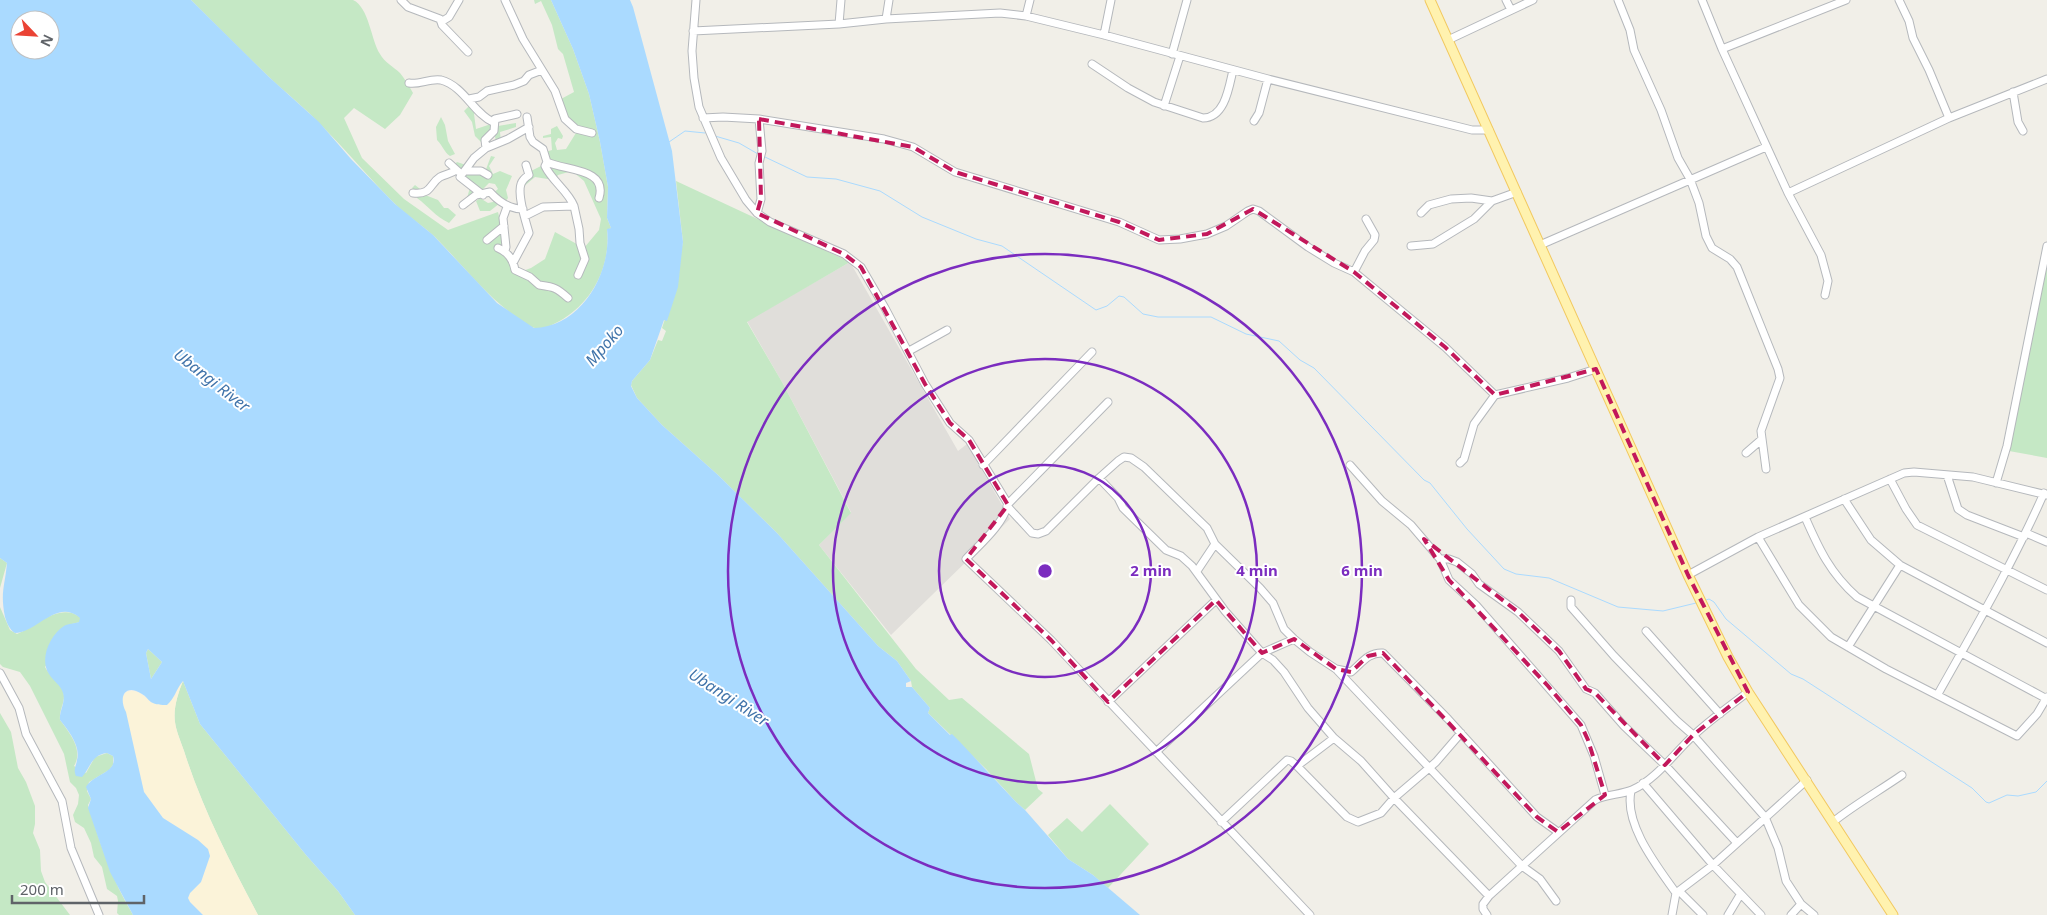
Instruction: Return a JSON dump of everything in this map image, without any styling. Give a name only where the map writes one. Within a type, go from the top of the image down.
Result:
[{"type":"main road","points":[[1430,0],[1688,575],[1728,656],[1748,692],[1893,915]]},
{"type":"street","points":[[401,0],[408,7],[437,17],[455,40],[468,52]]},
{"type":"street","points":[[441,22],[449,17],[459,0]]},
{"type":"street","points":[[505,0],[522,39],[555,91],[566,119],[576,129],[592,133]]},
{"type":"street","points":[[696,0],[693,31],[694,78],[699,106],[721,158],[746,200],[757,213],[770,222],[844,254],[860,267],[885,308],[925,384],[950,423],[969,440],[1008,505],[1032,533],[1038,534],[1046,531],[1099,478],[1124,457],[1131,458],[1144,467],[1207,528],[1216,544],[1273,603],[1284,629],[1294,639],[1336,669],[1522,866],[1540,879],[1556,901]]},
{"type":"street","points":[[839,24],[841,0]]},
{"type":"street","points":[[886,19],[889,0]]},
{"type":"street","points":[[1026,16],[1030,0]]},
{"type":"street","points":[[1104,36],[1111,0]]},
{"type":"street","points":[[1164,106],[1187,0]]},
{"type":"street","points":[[1506,0],[1512,10]]},
{"type":"street","points":[[1448,40],[1533,0]]},
{"type":"street","points":[[1618,0],[1630,30],[1634,50],[1661,110],[1678,158],[1690,179],[1699,203],[1706,236],[1712,248],[1730,259],[1736,267],[1778,369],[1780,378],[1762,423],[1761,440],[1766,469]]},
{"type":"street","points":[[1702,0],[1766,146],[1820,254],[1828,281],[1826,295]]},
{"type":"street","points":[[1722,49],[1827,4],[1846,0]]},
{"type":"street","points":[[1899,0],[1909,21],[1913,38],[1949,118]]},
{"type":"street","points":[[693,31],[839,24],[886,19],[1000,13],[1026,16],[1472,130],[1489,130]]},
{"type":"street","points":[[1092,64],[1128,88],[1164,106],[1203,118],[1210,118],[1216,115],[1221,109],[1233,70]]},
{"type":"street","points":[[469,99],[480,97],[487,91],[519,83],[524,81],[529,75],[542,70]]},
{"type":"street","points":[[1254,121],[1259,112],[1268,79]]},
{"type":"street","points":[[1788,193],[1949,118],[2047,79]]},
{"type":"street","points":[[409,83],[442,80],[469,99],[487,119],[493,122]]},
{"type":"street","points":[[2014,92],[2018,122],[2022,130]]},
{"type":"street","points":[[493,122],[494,119],[517,114]]},
{"type":"street","points":[[527,118],[532,142],[543,149],[547,162],[545,166],[549,174],[568,195],[574,206],[580,243],[585,259],[578,275]]},
{"type":"street","points":[[703,118],[759,119],[850,133],[913,147],[955,172],[1119,222],[1159,240],[1180,240],[1207,234],[1219,230],[1248,210],[1253,209],[1334,263],[1354,272],[1445,346],[1495,395]]},
{"type":"street","points":[[757,213],[761,199],[759,163],[762,151],[759,119]]},
{"type":"street","points":[[486,148],[486,140],[494,130],[493,122]]},
{"type":"street","points":[[482,195],[460,177],[461,171],[486,148],[529,128]]},
{"type":"street","points":[[1540,245],[1766,146]]},
{"type":"street","points":[[547,162],[582,171],[593,177],[599,182],[601,187],[599,198]]},
{"type":"street","points":[[449,163],[461,171]]},
{"type":"street","points":[[526,165],[529,175],[521,183],[520,188],[528,233],[514,261],[515,270],[539,285],[547,285],[558,289],[568,298]]},
{"type":"street","points":[[413,193],[426,192],[431,189],[438,179],[461,171],[481,171],[488,175]]},
{"type":"street","points":[[463,205],[476,195],[490,192],[507,207],[524,212],[543,207],[574,206]]},
{"type":"street","points":[[1411,246],[1433,244],[1474,219],[1492,201],[1517,192]]},
{"type":"street","points":[[1421,213],[1429,205],[1451,198],[1472,198],[1492,201]]},
{"type":"street","points":[[507,207],[504,213],[506,247],[501,250],[514,261]]},
{"type":"street","points":[[1354,272],[1374,240],[1375,235],[1366,219]]},
{"type":"street","points":[[487,240],[504,226]]},
{"type":"street","points":[[1996,483],[2006,446],[2047,246]]},
{"type":"street","points":[[908,351],[947,330]]},
{"type":"street","points":[[983,465],[1092,352]]},
{"type":"street","points":[[1460,463],[1464,459],[1474,424],[1495,395],[1568,378],[1596,369]]},
{"type":"street","points":[[1108,402],[1008,505],[998,523],[966,559],[1051,640],[1310,915]]},
{"type":"street","points":[[2006,446],[2011,439]]},
{"type":"street","points":[[1746,453],[1761,440]]},
{"type":"street","points":[[1350,465],[1382,501],[1410,525],[1440,559],[1449,580],[1476,605],[1581,724],[1594,756],[1605,795]]},
{"type":"street","points":[[1688,575],[1758,537],[1904,473],[1914,472],[1973,477],[2045,494],[1986,611],[1938,694]]},
{"type":"street","points":[[1947,475],[1958,509],[1966,515],[2047,542]]},
{"type":"street","points":[[1099,478],[1118,498],[1124,508],[1166,550],[1181,556],[1197,572],[1216,600],[1262,653],[1273,660],[1284,672],[1308,708],[1334,738],[1361,761],[1394,798],[1489,896]]},
{"type":"street","points":[[1890,479],[1917,525],[2047,590]]},
{"type":"street","points":[[1844,500],[1871,540],[1900,565],[2047,643]]},
{"type":"street","points":[[1758,537],[1799,604],[1831,637],[1886,669],[2017,736],[2037,714],[2047,698],[1857,598],[1838,580],[1824,560],[1805,517]]},
{"type":"street","points":[[1197,572],[1216,544]]},
{"type":"street","points":[[1440,559],[1449,559],[1457,562],[1472,574],[1479,584],[1518,612],[1559,652],[1586,689],[1595,693],[1624,726],[1665,765],[1737,844]]},
{"type":"street","points":[[1848,647],[1900,565]]},
{"type":"street","points":[[1108,702],[1216,600]]},
{"type":"street","points":[[1571,600],[1571,607],[1614,656],[1693,735],[1765,816],[1778,848],[1786,881],[1801,904],[1814,915]]},
{"type":"street","points":[[1646,631],[1720,714]]},
{"type":"street","points":[[1156,752],[1262,653],[1294,639]]},
{"type":"street","points":[[1336,669],[1351,672],[1368,656],[1383,653],[1461,732],[1537,817],[1558,832]]},
{"type":"street","points":[[0,673],[19,708],[26,734],[62,801],[71,848],[99,915]]},
{"type":"street","points":[[1487,915],[1483,904],[1489,896],[1595,800],[1605,795],[1631,791],[1643,783],[1665,765],[1693,735],[1748,692]]},
{"type":"street","points":[[1221,822],[1287,760],[1297,766],[1347,817],[1358,822],[1381,813],[1394,798],[1436,762],[1461,732]]},
{"type":"street","points":[[1297,766],[1334,738]]},
{"type":"street","points":[[1833,822],[1902,775]]},
{"type":"street","points":[[1672,915],[1678,892],[1713,865],[1807,780]]},
{"type":"street","points":[[1643,783],[1713,865],[1761,915]]},
{"type":"street","points":[[1631,791],[1630,807],[1639,835],[1650,855],[1678,892],[1703,915]]},
{"type":"street","points":[[1728,915],[1740,895]]},
{"type":"street","points":[[1791,915],[1801,904]]},
{"type":"highlighted area","points":[[759,119],[913,147],[955,172],[1119,222],[1159,240],[1207,234],[1253,209],[1354,272],[1445,347],[1495,395],[1596,369],[1688,575],[1748,692],[1693,735],[1665,765],[1595,693],[1586,689],[1559,651],[1518,612],[1424,539],[1449,580],[1548,686],[1581,725],[1588,740],[1605,795],[1558,832],[1537,817],[1383,653],[1368,656],[1351,672],[1336,669],[1294,639],[1262,653],[1216,600],[1108,702],[1051,640],[966,559],[1008,505],[969,440],[950,423],[925,384],[861,267],[844,254],[757,213],[761,199]]},
{"type":"shaded area","points":[[850,262],[958,451],[967,444],[1010,519],[891,635],[819,545],[851,512],[782,382],[747,321]]},
{"type":"green space","points":[[191,0],[353,0],[358,4],[363,9],[380,54],[400,73],[413,93],[400,115],[385,129],[354,108],[344,118],[362,158],[404,199],[448,230],[498,212],[513,272],[520,272],[531,268],[545,259],[555,232],[584,248],[599,230],[601,219],[584,181],[572,171],[558,175],[554,180],[535,177],[522,188],[531,171],[545,164],[545,152],[552,150],[551,137],[543,138],[543,136],[551,134],[551,129],[557,126],[563,136],[562,139],[558,138],[555,143],[557,150],[566,149],[579,128],[568,118],[561,99],[574,92],[563,54],[558,49],[552,25],[541,1],[535,4],[534,0],[551,0],[573,49],[589,94],[608,187],[607,218],[611,228],[607,230],[606,256],[603,269],[591,292],[574,311],[553,325],[546,327],[531,327],[509,312],[487,292],[435,237],[397,206],[313,117],[269,77]]},
{"type":"green space","points":[[471,104],[476,110],[474,114],[476,129],[497,122],[498,126],[516,123],[516,127],[500,132],[501,142],[496,143],[495,136],[486,137],[483,144],[475,136],[472,122],[464,111]]},
{"type":"green space","points":[[441,117],[445,125],[448,141],[455,154],[450,156],[437,140],[436,127]]},
{"type":"green space","points":[[491,156],[495,157],[489,166],[493,174],[500,171],[512,176],[506,190],[508,198],[502,206],[500,203],[490,211],[480,211],[476,201],[480,198],[488,203],[493,202],[495,198],[492,194],[498,189],[495,184],[489,183],[483,189],[483,193],[467,198],[471,184],[453,166],[457,162],[472,167],[485,178],[489,176],[485,172]]},
{"type":"green space","points":[[676,181],[850,262],[747,322],[782,382],[851,513],[819,545],[916,669],[949,700],[962,698],[1029,754],[1038,789],[1043,793],[1025,810],[928,713],[930,708],[912,687],[911,681],[897,661],[878,646],[777,533],[718,475],[662,425],[637,398],[631,385],[632,381],[650,360],[658,340],[662,341],[666,331],[662,328],[665,319],[667,320],[683,242]]},
{"type":"green space","points":[[415,185],[420,189],[420,193],[438,200],[444,208],[448,208],[456,215],[449,223],[417,198],[418,195],[412,188]]},
{"type":"green space","points":[[2047,259],[2047,458],[2009,451]]},
{"type":"green space","points":[[0,558],[7,563],[0,588]]},
{"type":"green space","points":[[0,607],[10,630],[17,634],[57,613],[73,613],[81,618],[80,622],[72,624],[45,667],[62,688],[64,699],[60,720],[71,736],[76,748],[77,760],[74,766],[86,773],[95,757],[107,753],[113,756],[113,765],[109,770],[89,782],[87,791],[91,799],[88,805],[113,875],[133,915],[119,915],[117,913],[117,896],[107,889],[102,867],[94,857],[91,843],[84,828],[75,822],[73,815],[78,804],[79,795],[76,788],[70,782],[64,754],[30,686],[20,672],[3,667],[0,664]]},
{"type":"green space","points":[[148,649],[162,662],[151,679],[146,653]]},
{"type":"green space","points":[[183,681],[200,724],[306,855],[338,891],[355,915],[258,915],[208,814],[177,733],[175,712]]},
{"type":"green space","points":[[0,713],[11,732],[18,768],[26,782],[35,806],[33,833],[40,850],[41,871],[45,882],[70,915],[0,915]]},
{"type":"green space","points":[[1110,804],[1149,844],[1108,888],[1093,875],[1068,859],[1048,835],[1067,818],[1082,832]]},
{"type":"sand","points":[[183,681],[175,712],[177,733],[208,814],[258,915],[203,915],[190,902],[188,898],[190,893],[201,882],[210,856],[198,840],[163,818],[144,792],[122,698],[126,692],[134,691],[140,693],[152,703],[175,696],[177,688]]},
{"type":"water","points":[[0,0],[191,0],[269,77],[319,122],[351,159],[395,204],[433,235],[497,303],[534,328],[551,325],[566,318],[579,308],[590,295],[604,263],[607,229],[611,228],[607,218],[608,187],[589,94],[573,49],[551,0],[630,0],[672,151],[683,242],[678,287],[667,321],[664,320],[650,360],[632,381],[631,386],[637,398],[662,425],[718,475],[777,533],[878,646],[897,661],[911,681],[906,683],[906,687],[912,687],[930,708],[928,713],[950,735],[952,734],[960,742],[1025,810],[1068,859],[1093,875],[1140,915],[355,915],[338,891],[306,855],[200,724],[183,681],[167,705],[153,703],[143,695],[131,690],[125,693],[123,701],[144,792],[163,818],[198,840],[208,849],[210,856],[201,882],[190,893],[188,898],[203,915],[133,915],[110,872],[88,808],[91,799],[86,787],[112,766],[114,762],[113,756],[107,753],[98,756],[82,777],[76,776],[77,749],[73,738],[60,720],[64,700],[63,693],[46,668],[46,655],[54,635],[64,626],[79,622],[80,618],[72,613],[63,612],[47,618],[23,632],[15,633],[7,624],[5,617],[3,595],[7,563],[0,558]],"holes":[[[148,649],[162,662],[151,679],[146,653]]]},
{"type":"waterway","points":[[669,142],[685,131],[705,133]]},
{"type":"waterway","points":[[715,136],[739,143],[758,154]]},
{"type":"waterway","points":[[765,157],[807,177],[836,179],[880,191],[922,217],[976,239],[1002,246],[1096,310],[1107,306],[1119,296],[1124,297],[1143,314],[1158,317],[1211,317],[1246,334],[1279,341],[1300,360],[1314,368],[1424,480],[1430,483],[1467,529],[1504,569],[1516,574],[1549,578],[1618,607],[1663,611],[1696,603]]},
{"type":"waterway","points":[[1706,600],[1709,599],[1714,602],[1726,619],[1791,674],[1803,679],[1972,788],[1986,802],[1989,803],[2007,795],[2018,796],[2036,792],[2047,781]]},
{"type":"water label","name":"Mpoko","points":[[604,345]]},
{"type":"water label","name":"Ubangi River","points":[[212,380]]},
{"type":"water label","name":"Ubangi River","points":[[729,697]]}]
